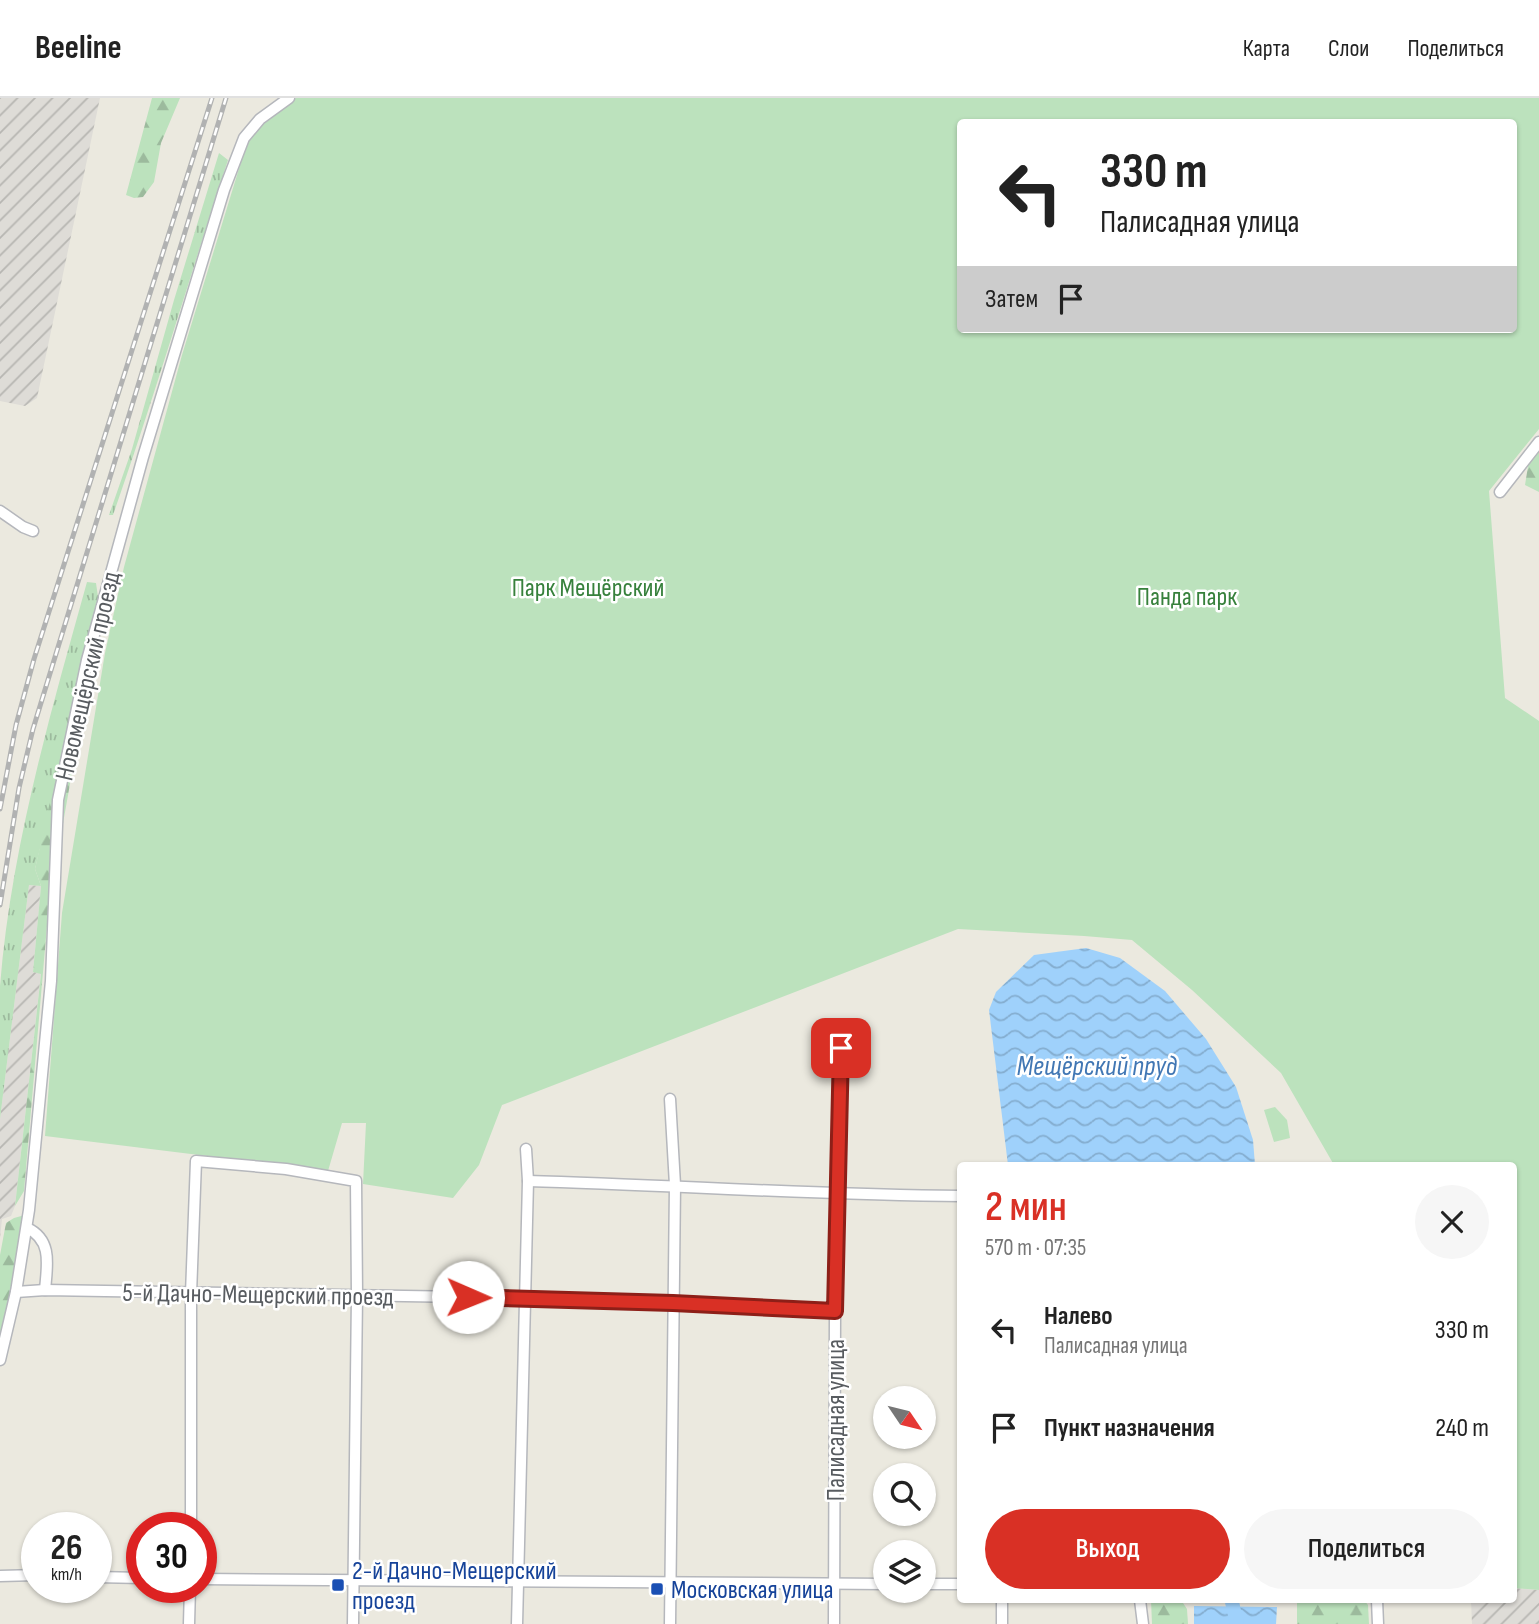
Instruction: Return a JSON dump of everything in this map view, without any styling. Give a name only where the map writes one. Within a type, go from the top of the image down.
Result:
[{"type":"street","name":"Новомещёрский проезд","points":[[0,1360],[16,1293],[27,1228],[51,981],[58,800],[87,660],[143,457],[239,149],[252,127],[289,98]]},
{"type":"street","points":[[1500,492],[1539,442]]},
{"type":"street","points":[[0,511],[33,531]]},
{"type":"street","name":"Палисадная улица","points":[[834,1624],[835,1311],[841,1048]]},
{"type":"street","points":[[670,1099],[675,1185],[670,1624]]},
{"type":"street","points":[[517,1624],[528,1181],[526,1149]]},
{"type":"street","points":[[191,1512],[191,1294],[195,1161],[286,1169],[356,1181],[353,1624]]},
{"type":"street","points":[[528,1181],[675,1185],[839,1195],[957,1196]]},
{"type":"street","points":[[27,1228],[41,1238],[46,1246],[45,1290]]},
{"type":"street","name":"5-й Дачно-Мещерский проезд","points":[[16,1293],[45,1290],[524,1298],[835,1311]]},
{"type":"street","points":[[0,1576],[21,1575]]},
{"type":"street","points":[[217,1579],[873,1584]]},
{"type":"street","points":[[936,1584],[957,1584]]},
{"type":"street","points":[[190,1603],[190,1624]]},
{"type":"street","points":[[1002,1603],[1002,1624]]},
{"type":"street","points":[[1140,1603],[1143,1624]]},
{"type":"street","points":[[1377,1603],[1378,1624]]},
{"type":"shaded area","points":[[0,98],[100,98],[37,398],[25,406],[0,401]]},
{"type":"shaded area","points":[[29,885],[41,886],[33,972],[41,973],[15,1206],[11,1216],[2,1219],[0,1238],[0,1119]]},
{"type":"shaded area","points":[[1517,1588],[1539,1590],[1539,1624],[1472,1624],[1471,1603],[1517,1603]]},
{"type":"green space","points":[[152,98],[180,98],[161,143],[154,182],[143,197],[134,198],[126,195]]},
{"type":"green space","name":"Парк Мещёрский","points":[[296,98],[1539,98],[1539,429],[1489,491],[1505,698],[1539,721],[1539,1590],[1517,1588],[1517,1162],[1332,1162],[1281,1073],[1192,990],[1132,940],[958,929],[502,1105],[479,1165],[453,1198],[363,1184],[366,1123],[342,1123],[328,1171],[45,1136],[62,913],[105,653],[124,567],[182,355],[250,137]]},
{"type":"green space","points":[[219,153],[228,160],[128,471],[113,515],[109,515],[132,449]]},
{"type":"green space","points":[[1539,448],[1539,492],[1525,485],[1529,460]]},
{"type":"green space","points":[[87,582],[96,583],[99,604],[35,869],[41,886],[29,885],[0,1119],[0,986],[13,883],[34,782]]},
{"type":"green space","points":[[95,642],[49,903],[24,1191],[15,1206],[41,974],[33,972],[41,886],[35,869],[85,644]]},
{"type":"green space","points":[[1275,1107],[1287,1120],[1290,1138],[1274,1142],[1264,1110]]},
{"type":"green space","points":[[25,1215],[0,1343],[0,1255],[6,1223]]},
{"type":"green space","points":[[1151,1603],[1183,1603],[1187,1609],[1188,1624],[1152,1624]]},
{"type":"green space","points":[[1297,1603],[1368,1605],[1369,1624],[1297,1624]]},
{"type":"water","name":"Мещёрский пруд","points":[[1086,948],[1120,958],[1165,991],[1206,1039],[1236,1087],[1253,1140],[1255,1162],[1008,1162],[989,1010],[996,992],[1034,955]]},
{"type":"water","points":[[1194,1606],[1277,1607],[1276,1624],[1194,1624]]},
{"type":"waterway","points":[[1232,1603],[1237,1624]]},
{"type":"railway","points":[[0,809],[16,725],[34,659],[212,98]]},
{"type":"railway","points":[[0,905],[19,788],[33,729],[226,98]]},
{"type":"place","name":"2-й Дачно-Мещерский проезд","points":[[338,1585]]},
{"type":"place","name":"Московская улица","points":[[657,1589]]},
{"type":"route","points":[[468,1297],[835,1311],[841,1048]]},
{"type":"park label","name":"Панда парк","points":[[1187,596]]}]
